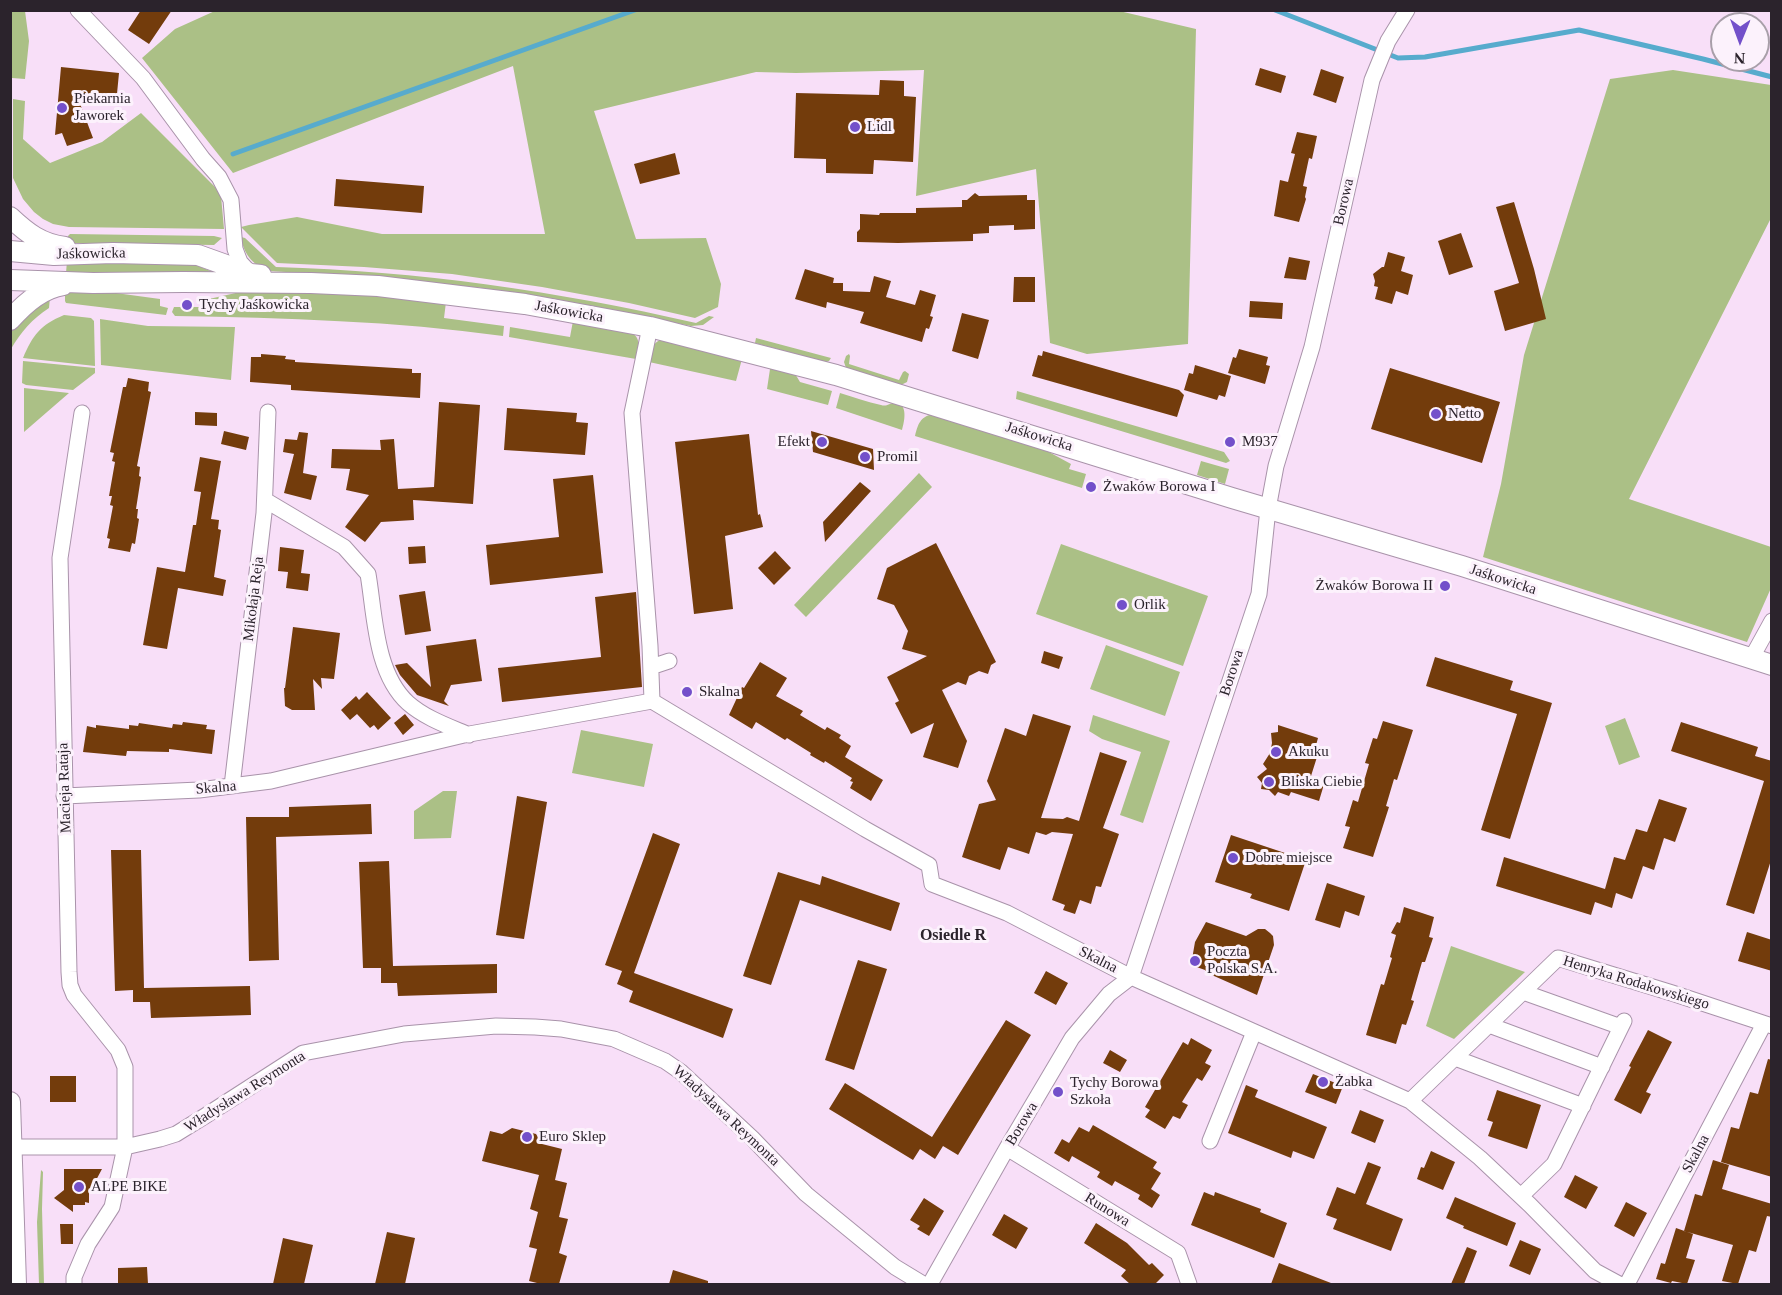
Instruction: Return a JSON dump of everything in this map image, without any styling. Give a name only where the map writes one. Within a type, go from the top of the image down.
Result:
[{"type":"street","points":[[78,10],[143,78],[219,177],[231,200],[235,249],[240,262],[251,274]]},
{"type":"street","name":"Borowa","points":[[930,1284],[1072,1038],[1109,994],[1131,977],[1259,594],[1268,509],[1276,466],[1312,347],[1372,80],[1383,52],[1407,10]]},
{"type":"street","points":[[10,217],[26,232],[50,245],[113,253]]},
{"type":"street","name":"Jaśkowicka","points":[[10,251],[62,255],[113,253],[198,255],[251,274],[311,283]]},
{"type":"street","points":[[10,258],[10,274]]},
{"type":"street","name":"Jaśkowicka","points":[[10,280],[93,283],[311,283],[378,286],[525,304],[650,327],[836,375],[1268,509],[1462,566],[1772,665]]},
{"type":"street","points":[[10,320],[35,297],[53,287],[93,283]]},
{"type":"street","points":[[650,327],[632,413],[652,701]]},
{"type":"street","name":"Mikołaja Reja","points":[[232,786],[265,500],[268,412]]},
{"type":"street","name":"Macieja Rataja","points":[[82,413],[60,558],[70,985],[74,995],[123,1059],[125,1067],[125,1147]]},
{"type":"street","points":[[265,500],[344,547],[358,561],[368,574],[384,667],[396,688],[408,702],[424,714],[469,735]]},
{"type":"street","points":[[1751,659],[1772,621]]},
{"type":"street","points":[[651,668],[669,661]]},
{"type":"street","name":"Skalna","points":[[64,796],[199,790],[282,779],[469,735],[652,701],[929,865],[932,884],[1007,913],[1131,977],[1410,1101],[1480,1158],[1595,1271],[1619,1284]]},
{"type":"street","name":"Henryka Rodakowskiego","points":[[1410,1101],[1558,958],[1768,1025]]},
{"type":"street","points":[[1523,992],[1623,1024],[1554,1164],[1526,1201]]},
{"type":"street","points":[[1489,1025],[1602,1067]]},
{"type":"street","name":"Skalna","points":[[1627,1284],[1768,1025]]},
{"type":"street","name":"Władysława Reymonta","points":[[11,1147],[125,1147],[176,1134],[303,1053],[404,1034],[496,1026],[561,1029],[614,1039],[665,1061],[681,1072],[752,1138],[806,1194],[895,1267],[923,1284]]},
{"type":"street","points":[[1210,1141],[1254,1032]]},
{"type":"street","points":[[1455,1058],[1583,1106]]},
{"type":"street","points":[[10,1102],[16,1284]]},
{"type":"street","points":[[74,1284],[74,1277],[88,1244],[112,1207],[125,1147]]},
{"type":"street","name":"Runowa","points":[[1007,1148],[1178,1253],[1189,1284]]},
{"type":"green space","points":[[217,10],[1115,10],[1196,29],[1188,344],[1087,354],[1050,343],[1036,169],[916,196],[924,70],[756,72],[594,111],[636,239],[706,238],[721,284],[718,307],[695,318],[542,287],[452,274],[277,263],[241,227],[297,217],[382,234],[545,234],[513,66],[233,173],[142,58],[175,29]]},
{"type":"green space","points":[[11,11],[25,11],[29,41],[25,79],[12,78]]},
{"type":"green space","points":[[1673,70],[1771,85],[1771,218],[1629,499],[1771,547],[1771,588],[1747,642],[1483,557],[1501,484],[1524,355],[1610,79]]},
{"type":"green space","points":[[13,99],[25,101],[23,139],[50,163],[102,142],[141,113],[217,189],[221,196],[224,229],[69,227],[53,224],[43,219],[23,199],[13,178]]},
{"type":"green space","points":[[70,234],[222,238],[214,245],[68,243]]},
{"type":"green space","points":[[241,237],[245,238],[276,267],[382,273],[487,284],[592,301],[696,323],[709,316],[714,317],[703,325],[691,326],[586,305],[482,288],[379,277],[267,271],[250,258],[244,249]]},
{"type":"green space","points":[[67,261],[191,263],[213,272],[66,273]]},
{"type":"green space","points":[[261,290],[366,295],[446,302],[444,318],[504,326],[503,336],[381,324],[299,319],[175,316],[172,312],[174,307],[209,307],[209,299]]},
{"type":"green space","points":[[101,291],[160,299],[160,306],[168,308],[166,315],[66,303],[65,301],[65,292]]},
{"type":"green space","points":[[50,297],[49,308],[27,326],[11,349],[11,332],[18,321]]},
{"type":"green space","points":[[64,315],[91,318],[94,321],[95,366],[23,358],[38,332]]},
{"type":"green space","points":[[100,319],[148,326],[235,327],[231,380],[101,365]]},
{"type":"green space","points":[[573,321],[632,333],[638,341],[636,359],[509,337],[510,327],[570,337]]},
{"type":"green space","points":[[756,338],[831,358],[826,362],[755,343]]},
{"type":"green space","points":[[660,340],[742,359],[736,381],[649,362],[653,346]]},
{"type":"green space","points":[[849,354],[849,364],[899,380],[905,371],[909,374],[907,382],[901,385],[846,368],[844,362]]},
{"type":"green space","points":[[23,361],[95,368],[95,373],[73,390],[26,385],[22,383]]},
{"type":"green space","points":[[773,367],[794,372],[800,382],[832,391],[828,405],[767,389],[770,369]]},
{"type":"green space","points":[[24,388],[69,393],[24,432]]},
{"type":"green space","points":[[1017,391],[1224,452],[1230,461],[1226,463],[1016,399]]},
{"type":"green space","points":[[840,393],[883,405],[899,404],[904,410],[902,430],[836,408]]},
{"type":"green space","points":[[933,414],[1036,445],[1071,464],[1069,469],[1086,474],[1082,488],[915,436],[920,422]]},
{"type":"green space","points":[[1201,461],[1229,469],[1225,484],[1197,475]]},
{"type":"green space","points":[[919,473],[932,487],[806,617],[794,605]]},
{"type":"green space","name":"Orlik","points":[[1061,544],[1208,596],[1183,666],[1036,614]]},
{"type":"green space","points":[[1106,645],[1180,672],[1165,716],[1090,689]]},
{"type":"green space","points":[[1093,715],[1170,741],[1143,823],[1120,815],[1141,752],[1102,739],[1089,731]]},
{"type":"green space","points":[[1625,718],[1640,757],[1619,765],[1605,726]]},
{"type":"green space","points":[[581,730],[653,744],[644,787],[572,773]]},
{"type":"green space","points":[[443,791],[457,791],[451,838],[414,839],[414,811]]},
{"type":"green space","points":[[1451,946],[1525,972],[1454,1039],[1426,1026]]},
{"type":"green space","points":[[41,1170],[43,1172],[44,1284],[39,1284],[37,1222]]},
{"type":"building","points":[[141,10],[172,10],[149,44],[128,30]]},
{"type":"building","points":[[61,67],[119,73],[116,104],[79,101],[93,138],[67,146],[62,133],[55,135]]},
{"type":"building","points":[[1260,68],[1286,76],[1281,93],[1255,85]]},
{"type":"building","points":[[1321,69],[1344,77],[1336,103],[1313,95]]},
{"type":"building","name":"Lidl","points":[[880,80],[904,81],[904,96],[916,97],[913,162],[874,160],[873,174],[826,173],[826,159],[794,158],[796,93],[879,95]]},
{"type":"building","points":[[1297,132],[1317,136],[1303,186],[1307,187],[1306,199],[1299,222],[1274,216],[1280,180],[1288,182],[1295,154],[1291,153]]},
{"type":"building","points":[[675,153],[680,174],[640,184],[634,164]]},
{"type":"building","points":[[336,179],[424,186],[422,213],[334,206]]},
{"type":"building","points":[[975,193],[979,196],[1027,195],[1027,200],[1035,200],[1035,229],[1014,230],[1014,225],[989,226],[989,233],[973,234],[973,241],[857,242],[860,214],[916,213],[916,208],[962,207],[962,200],[967,200]]},
{"type":"building","points":[[1514,202],[1546,319],[1505,331],[1494,291],[1519,283],[1496,207]]},
{"type":"building","points":[[1461,233],[1473,267],[1449,275],[1438,241]]},
{"type":"building","points":[[1388,252],[1405,257],[1401,271],[1413,275],[1408,295],[1396,291],[1392,304],[1375,299],[1378,287],[1374,286],[1373,274],[1384,267]]},
{"type":"building","points":[[1289,257],[1310,261],[1306,280],[1284,278]]},
{"type":"building","points":[[805,269],[834,278],[833,283],[843,283],[843,291],[870,292],[874,276],[891,281],[886,297],[915,305],[920,290],[936,295],[930,316],[933,317],[929,329],[926,328],[922,342],[860,323],[864,312],[827,302],[826,308],[795,299]]},
{"type":"building","points":[[1014,277],[1035,277],[1035,302],[1013,302]]},
{"type":"building","points":[[1250,301],[1283,303],[1282,319],[1249,317]]},
{"type":"building","points":[[962,313],[989,320],[978,359],[952,351]]},
{"type":"building","points":[[1239,349],[1268,357],[1266,365],[1270,366],[1265,384],[1228,373],[1233,357],[1236,358]]},
{"type":"building","points":[[1043,351],[1179,390],[1184,395],[1177,417],[1032,376],[1038,355],[1042,356]]},
{"type":"building","points":[[261,354],[286,356],[285,359],[295,360],[295,362],[412,369],[412,373],[421,373],[420,398],[291,390],[291,385],[250,382],[251,357],[261,357]]},
{"type":"building","points":[[1195,365],[1231,376],[1225,397],[1219,395],[1217,400],[1184,390],[1189,373],[1193,374]]},
{"type":"building","name":"Netto","points":[[1390,368],[1500,402],[1482,463],[1371,429]]},
{"type":"building","points":[[128,378],[149,382],[148,391],[151,392],[137,466],[140,467],[139,476],[141,477],[136,509],[138,509],[137,518],[139,519],[135,544],[132,543],[130,552],[108,548],[110,539],[107,538],[113,506],[110,505],[112,496],[109,496],[115,462],[112,461],[114,453],[110,452],[123,387],[126,387]]},
{"type":"building","points":[[439,402],[480,405],[473,504],[413,500],[414,520],[381,522],[365,542],[345,527],[369,495],[346,490],[350,469],[331,468],[332,449],[381,450],[380,440],[394,439],[398,489],[434,487]]},
{"type":"building","points":[[507,408],[577,413],[576,422],[588,423],[585,455],[504,450]]},
{"type":"building","points":[[195,412],[217,413],[217,426],[195,425]]},
{"type":"building","points":[[224,431],[249,437],[246,450],[221,444]]},
{"type":"building","points":[[811,431],[873,449],[874,470],[813,452]]},
{"type":"building","points":[[299,432],[308,433],[303,473],[317,476],[311,500],[284,493],[294,454],[283,452],[285,439],[297,440]]},
{"type":"building","points":[[749,434],[758,515],[760,514],[763,527],[725,536],[733,609],[694,614],[675,442]]},
{"type":"building","points":[[200,457],[221,461],[211,519],[219,520],[218,529],[221,530],[214,577],[226,580],[223,596],[178,588],[167,649],[143,645],[157,567],[185,572],[201,492],[194,491]]},
{"type":"building","points":[[593,475],[603,573],[490,585],[486,545],[559,537],[553,479]]},
{"type":"building","points":[[860,482],[871,491],[825,542],[823,522]]},
{"type":"building","points":[[936,543],[996,662],[991,665],[988,674],[979,671],[969,676],[966,685],[958,682],[942,690],[967,741],[958,768],[923,757],[934,723],[911,734],[895,703],[899,701],[887,677],[927,656],[902,649],[908,631],[894,605],[877,599],[887,568]]},
{"type":"building","points":[[425,546],[426,563],[409,564],[408,547]]},
{"type":"building","points":[[280,547],[304,550],[301,573],[310,574],[308,591],[286,588],[288,572],[278,571]]},
{"type":"building","points":[[775,551],[791,568],[774,585],[758,568]]},
{"type":"building","points":[[425,591],[431,631],[405,635],[399,595]]},
{"type":"building","points":[[636,592],[642,687],[502,702],[498,668],[601,657],[595,597]]},
{"type":"building","points":[[293,627],[340,633],[334,679],[321,678],[322,689],[313,679],[315,710],[292,710],[285,706],[284,688]]},
{"type":"building","points":[[476,639],[482,681],[451,685],[444,701],[449,706],[417,695],[400,675],[395,665],[407,663],[431,687],[426,646]]},
{"type":"building","points":[[1044,651],[1063,657],[1059,669],[1041,663]]},
{"type":"building","points":[[1435,657],[1513,681],[1510,690],[1552,703],[1510,839],[1481,830],[1517,714],[1426,686]]},
{"type":"building","points":[[760,662],[787,678],[776,696],[803,711],[800,715],[825,730],[827,727],[841,735],[839,738],[851,746],[845,757],[883,780],[871,801],[850,788],[852,778],[825,761],[824,763],[787,738],[785,740],[756,722],[752,729],[729,715],[742,687],[744,688]]},
{"type":"building","points":[[367,692],[391,718],[378,730],[374,725],[370,728],[357,714],[350,720],[341,710],[356,696],[359,700]]},
{"type":"building","points":[[405,714],[414,725],[403,735],[394,723]]},
{"type":"building","points":[[1033,714],[1071,726],[1041,818],[1063,819],[1067,817],[1079,821],[1100,752],[1127,761],[1103,828],[1119,834],[1101,887],[1096,886],[1091,904],[1080,900],[1075,914],[1063,910],[1065,905],[1052,900],[1073,834],[1052,832],[1046,835],[1036,832],[1029,854],[1008,847],[1000,870],[962,857],[979,804],[996,800],[987,781],[1005,728],[1026,736]]},
{"type":"building","points":[[1383,721],[1413,730],[1397,780],[1394,779],[1386,806],[1389,807],[1373,857],[1343,848],[1350,827],[1345,826],[1353,800],[1358,802],[1369,764],[1365,763],[1373,738],[1377,739]]},
{"type":"building","points":[[183,722],[207,725],[206,729],[215,730],[212,754],[169,749],[169,752],[127,751],[126,756],[83,752],[87,726],[129,729],[129,725],[138,726],[139,723],[172,728],[173,724],[182,725]]},
{"type":"building","points":[[1681,722],[1758,747],[1755,756],[1772,761],[1772,857],[1754,914],[1726,905],[1764,781],[1671,751]]},
{"type":"building","points":[[1278,725],[1318,738],[1313,756],[1317,757],[1311,776],[1325,781],[1319,801],[1291,792],[1289,796],[1278,792],[1275,796],[1269,790],[1261,789],[1262,783],[1257,777],[1267,769],[1263,764],[1270,753],[1271,733],[1278,732]]},
{"type":"building","points":[[517,796],[547,802],[524,939],[496,935]]},
{"type":"building","points":[[1659,799],[1687,808],[1675,842],[1664,838],[1654,870],[1643,866],[1632,899],[1616,893],[1612,908],[1595,902],[1591,915],[1496,886],[1504,857],[1605,889],[1614,857],[1625,860],[1636,829],[1647,832]]},
{"type":"building","points":[[371,804],[372,834],[276,837],[279,960],[249,961],[246,817],[289,817],[289,807]]},
{"type":"building","points":[[653,833],[680,844],[634,973],[733,1009],[723,1038],[629,1002],[633,991],[617,984],[622,971],[605,965]]},
{"type":"building","points":[[1231,835],[1306,860],[1289,911],[1250,898],[1252,894],[1215,882]]},
{"type":"building","points":[[111,850],[141,850],[144,988],[250,986],[251,1015],[151,1018],[150,1002],[133,1002],[133,990],[115,991]]},
{"type":"building","points":[[389,861],[393,966],[497,964],[497,993],[398,996],[397,983],[381,983],[381,968],[363,968],[359,862]]},
{"type":"building","points":[[778,872],[820,885],[822,876],[900,903],[891,931],[800,900],[771,985],[743,976]]},
{"type":"building","points":[[1327,883],[1365,896],[1359,916],[1345,911],[1340,928],[1315,920]]},
{"type":"building","points":[[1404,907],[1434,917],[1429,937],[1433,938],[1425,962],[1422,962],[1411,1000],[1414,1001],[1406,1025],[1402,1024],[1396,1044],[1366,1035],[1381,984],[1384,985],[1392,958],[1390,957],[1396,935],[1391,933],[1397,922],[1400,923]]},
{"type":"building","points":[[1206,922],[1246,936],[1258,929],[1265,929],[1273,936],[1274,945],[1257,995],[1191,965],[1195,942]]},
{"type":"building","points":[[1747,932],[1772,940],[1772,971],[1738,961]]},
{"type":"building","points":[[858,960],[887,969],[854,1070],[825,1060]]},
{"type":"building","points":[[1046,971],[1068,983],[1056,1005],[1034,993]]},
{"type":"building","points":[[1006,1020],[1031,1035],[958,1155],[943,1146],[935,1159],[920,1149],[913,1160],[829,1109],[845,1083],[932,1137]]},
{"type":"building","points":[[1648,1030],[1672,1042],[1646,1092],[1651,1094],[1641,1114],[1614,1100]]},
{"type":"building","points":[[1191,1038],[1212,1050],[1205,1063],[1211,1066],[1202,1081],[1197,1078],[1182,1102],[1188,1105],[1180,1119],[1173,1116],[1165,1129],[1145,1117],[1150,1110],[1145,1107],[1183,1042],[1188,1045]]},
{"type":"building","points":[[1110,1050],[1127,1060],[1120,1072],[1103,1063]]},
{"type":"building","points":[[1768,1059],[1772,1060],[1772,1177],[1721,1162],[1731,1127],[1739,1129],[1750,1092],[1758,1094]]},
{"type":"building","points":[[1313,1074],[1343,1086],[1336,1104],[1305,1092]]},
{"type":"building","points":[[50,1076],[76,1076],[76,1102],[50,1102]]},
{"type":"building","points":[[1246,1085],[1258,1090],[1255,1097],[1327,1127],[1314,1159],[1293,1151],[1291,1158],[1228,1133]]},
{"type":"building","points":[[1497,1090],[1541,1105],[1527,1149],[1488,1136],[1493,1122],[1487,1120]]},
{"type":"building","points":[[1360,1110],[1384,1120],[1375,1143],[1351,1133]]},
{"type":"building","points":[[1093,1125],[1157,1162],[1153,1168],[1161,1173],[1151,1189],[1160,1195],[1152,1208],[1138,1199],[1140,1195],[1115,1181],[1112,1186],[1097,1177],[1100,1172],[1072,1156],[1069,1162],[1054,1153],[1062,1139],[1069,1143],[1079,1127],[1089,1132]]},
{"type":"building","points":[[512,1128],[536,1134],[542,1144],[562,1149],[555,1180],[567,1183],[559,1217],[568,1219],[559,1253],[567,1256],[559,1284],[529,1281],[537,1249],[529,1247],[538,1212],[530,1209],[539,1175],[482,1161],[490,1131],[502,1134]]},
{"type":"building","points":[[1431,1151],[1455,1162],[1443,1190],[1417,1179]]},
{"type":"building","points":[[1713,1160],[1729,1165],[1722,1189],[1772,1204],[1772,1217],[1767,1216],[1756,1252],[1749,1250],[1738,1284],[1722,1281],[1733,1245],[1684,1231],[1695,1194],[1702,1196]]},
{"type":"building","points":[[1368,1162],[1381,1167],[1366,1204],[1403,1219],[1391,1251],[1333,1229],[1337,1219],[1326,1215],[1337,1187],[1355,1194]]},
{"type":"building","name":"ALPE BIKE","points":[[64,1169],[102,1169],[94,1184],[95,1190],[89,1191],[89,1203],[73,1205],[73,1212],[54,1198],[64,1190]]},
{"type":"building","points":[[1575,1175],[1598,1187],[1586,1209],[1564,1197]]},
{"type":"building","points":[[1204,1192],[1214,1196],[1215,1192],[1261,1209],[1260,1212],[1287,1223],[1274,1258],[1191,1225]]},
{"type":"building","points":[[1455,1197],[1516,1223],[1507,1246],[1463,1228],[1464,1226],[1446,1218]]},
{"type":"building","points":[[924,1198],[944,1211],[929,1236],[917,1229],[920,1226],[910,1220]]},
{"type":"building","points":[[1626,1202],[1647,1213],[1634,1237],[1614,1226]]},
{"type":"building","points":[[1004,1214],[1028,1228],[1016,1249],[992,1235]]},
{"type":"building","points":[[1096,1223],[1127,1243],[1149,1265],[1152,1263],[1164,1275],[1155,1284],[1130,1284],[1121,1276],[1126,1270],[1084,1243]]},
{"type":"building","points":[[60,1224],[73,1224],[73,1244],[61,1244]]},
{"type":"building","points":[[1676,1228],[1693,1234],[1686,1258],[1695,1260],[1687,1284],[1656,1279],[1661,1263],[1665,1264]]},
{"type":"building","points":[[387,1232],[415,1238],[405,1284],[375,1284]]},
{"type":"building","points":[[283,1238],[313,1245],[304,1284],[273,1284]]},
{"type":"building","points":[[1520,1240],[1541,1249],[1530,1275],[1509,1266]]},
{"type":"building","points":[[1467,1247],[1477,1251],[1464,1284],[1451,1284]]},
{"type":"building","points":[[1279,1263],[1331,1283],[1331,1284],[1271,1284]]},
{"type":"building","points":[[147,1267],[148,1284],[118,1284],[118,1268]]},
{"type":"building","points":[[673,1270],[708,1281],[708,1284],[669,1284]]},
{"type":"waterway","points":[[233,154],[635,10]]},
{"type":"waterway","points":[[1275,10],[1398,58],[1425,57],[1579,30],[1772,77]]},
{"type":"place","name":"Piekarnia Jaworek","points":[[62,108]]},
{"type":"place","name":"Lidl","points":[[855,127]]},
{"type":"place","name":"Tychy Jaśkowicka","points":[[187,305]]},
{"type":"place","name":"Netto","points":[[1436,414]]},
{"type":"place","name":"Efekt","points":[[822,442]]},
{"type":"place","name":"M937","points":[[1230,442]]},
{"type":"place","name":"Promil","points":[[865,457]]},
{"type":"place","name":"Żwaków Borowa I","points":[[1091,487]]},
{"type":"place","name":"Żwaków Borowa II","points":[[1445,586]]},
{"type":"place","name":"Orlik","points":[[1122,605]]},
{"type":"place","name":"Skalna","points":[[687,692]]},
{"type":"place","name":"Akuku","points":[[1276,752]]},
{"type":"place","name":"Bliska Ciebie","points":[[1269,782]]},
{"type":"place","name":"Dobre miejsce","points":[[1233,858]]},
{"type":"place","name":"Poczta Polska S.A.","points":[[1195,961]]},
{"type":"place","name":"Żabka","points":[[1323,1082]]},
{"type":"place","name":"Tychy Borowa Szkoła","points":[[1058,1092]]},
{"type":"place","name":"Euro Sklep","points":[[527,1137]]},
{"type":"place","name":"ALPE BIKE","points":[[79,1187]]},
{"type":"district","name":"Osiedle R","points":[[953,936]]}]
